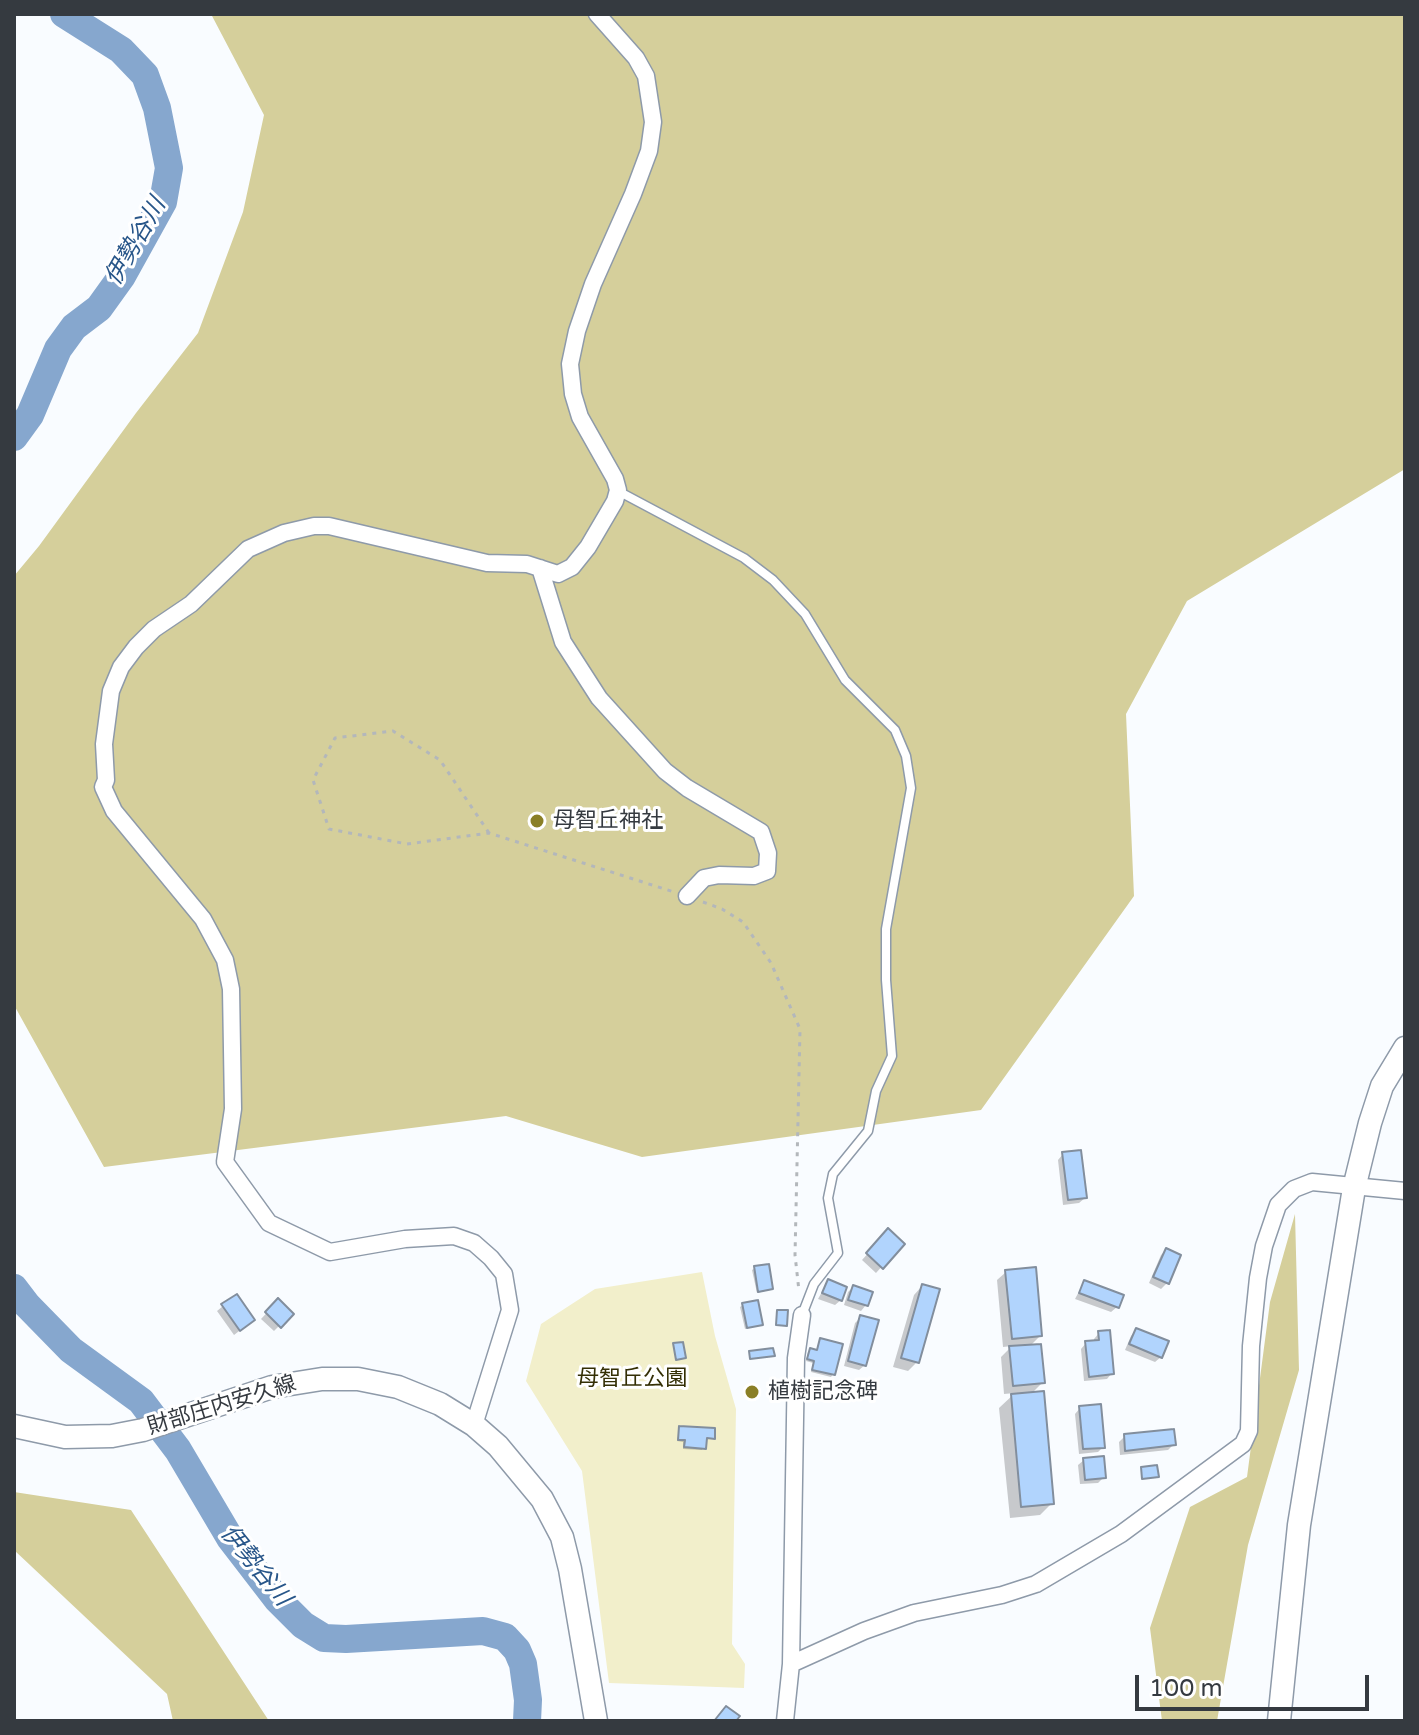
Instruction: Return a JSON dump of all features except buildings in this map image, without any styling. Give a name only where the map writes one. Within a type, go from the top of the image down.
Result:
[{"type":"main road","points":[[1279,1721],[1299,1525],[1354,1188],[1382,1086],[1405,1048]]},
{"type":"main road","name":"財部庄内安久線","points":[[14,1426],[65,1437],[112,1436],[143,1430],[272,1387],[322,1379],[358,1379],[412,1392],[440,1404],[474,1425],[498,1446],[542,1499],[562,1537],[596,1721]]},
{"type":"street","points":[[474,1425],[510,1310],[504,1274],[474,1243],[454,1236],[405,1239],[330,1252],[269,1223],[225,1162],[233,1109],[231,989],[225,960],[203,919],[114,811],[103,787],[106,780],[104,744],[111,691],[121,667],[136,647],[154,629],[191,604],[248,549],[284,533],[329,526],[487,563],[527,564],[558,574],[572,567],[595,536],[618,490],[615,479],[580,417],[570,364],[593,284],[649,151],[653,122],[646,76],[636,58],[597,14]]},
{"type":"street","points":[[540,568],[563,642],[599,698],[665,771],[687,788],[761,832],[768,853],[767,871],[754,876],[704,878],[687,896]]},
{"type":"street","points":[[791,1664],[864,1631],[914,1613],[1002,1595],[1036,1584],[1121,1534],[1243,1444],[1249,1431],[1251,1346],[1258,1278],[1264,1246],[1278,1205],[1302,1185],[1312,1182],[1405,1191]]},
{"type":"street","points":[[785,1721],[791,1664],[796,1374],[802,1315]]},
{"type":"lane","points":[[618,490],[744,558],[773,580],[805,614],[845,680],[895,730],[906,756],[911,788],[886,929],[886,980],[892,1056],[876,1091],[868,1131],[833,1174],[828,1198],[838,1253],[814,1284],[802,1315]]},
{"type":"path","points":[[489,833],[440,760],[393,731],[335,738],[313,780],[329,829],[407,844],[489,833],[687,896],[722,909],[743,922],[771,963],[800,1029],[795,1255],[802,1315]]},
{"type":"green space","name":"母智丘公園","points":[[702,1272],[715,1336],[736,1409],[732,1644],[745,1664],[744,1688],[609,1683],[582,1471],[526,1381],[541,1324],[595,1289]]},
{"type":"shaded area","points":[[211,14],[1405,14],[1405,469],[1187,601],[1126,714],[1134,896],[981,1110],[642,1157],[506,1116],[104,1167],[14,1005],[14,576],[198,333],[243,212],[264,115]]},
{"type":"shaded area","points":[[1295,1214],[1299,1370],[1248,1545],[1217,1721],[1162,1721],[1150,1628],[1190,1507],[1247,1477],[1270,1302]]},
{"type":"shaded area","points":[[14,1492],[131,1510],[269,1721],[173,1721],[167,1694],[14,1550]]},
{"type":"waterway","name":"伊勢谷川","points":[[14,437],[30,415],[58,349],[74,327],[99,308],[122,276],[163,202],[169,168],[157,108],[145,75],[121,50],[64,14]]},
{"type":"waterway","name":"伊勢谷川","points":[[14,1288],[71,1350],[141,1401],[178,1450],[230,1538],[277,1599],[303,1625],[324,1638],[483,1631],[505,1637],[517,1650],[523,1664],[528,1700],[527,1721]]},
{"type":"place","name":"母智丘神社","points":[[537,821]]},
{"type":"place","name":"植樹記念碑","points":[[752,1392]]}]
